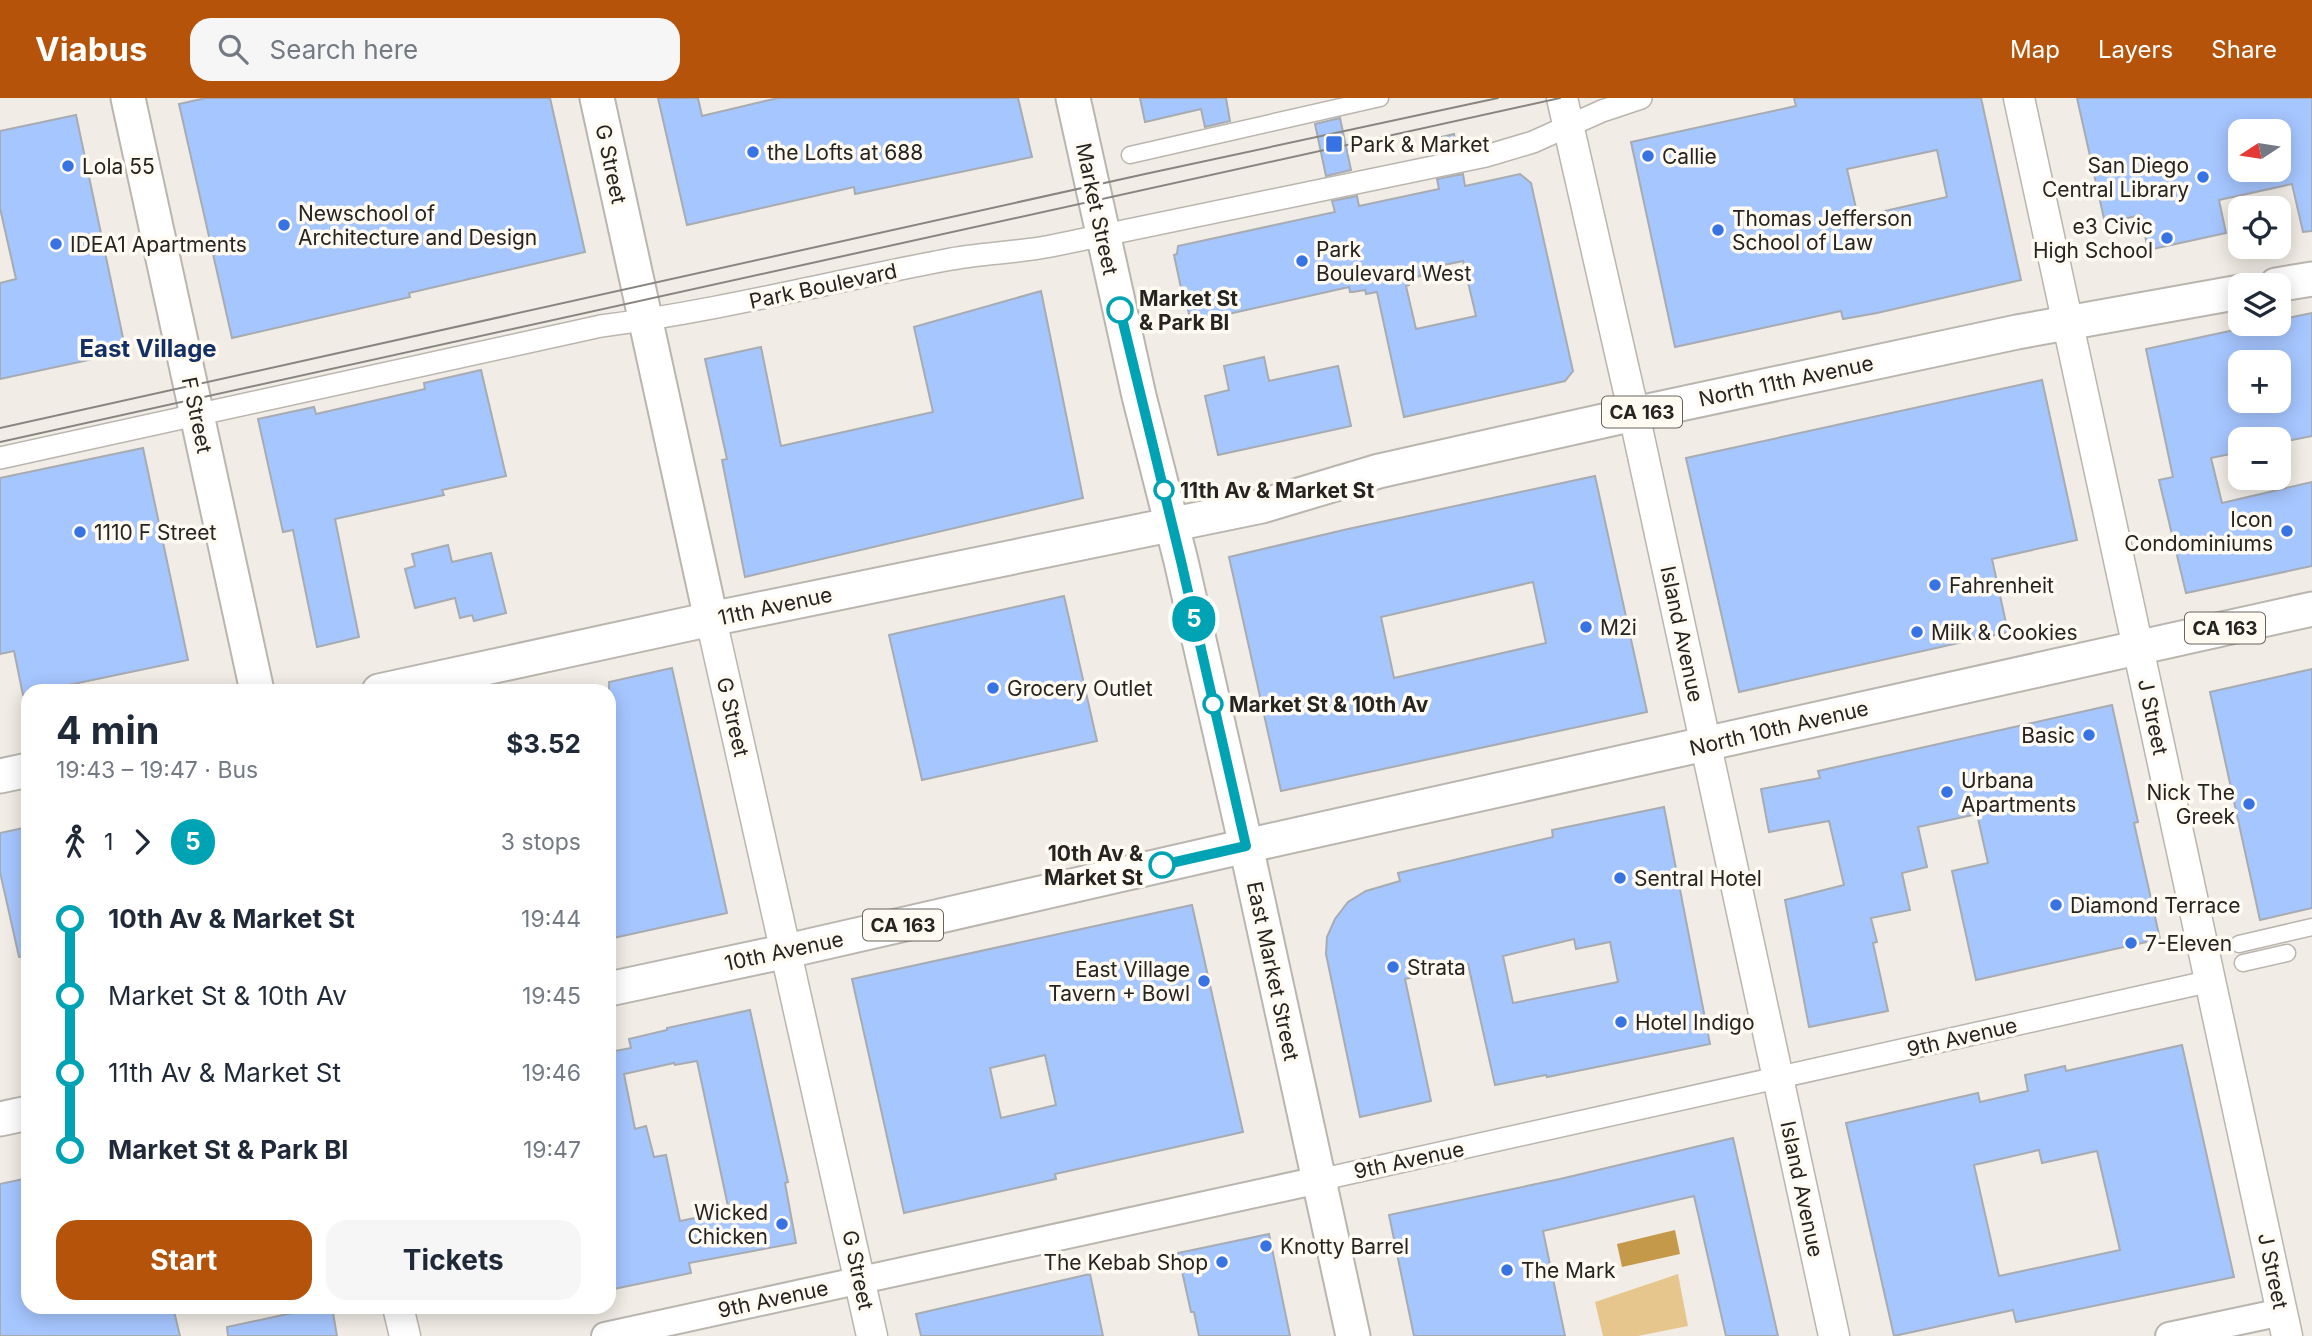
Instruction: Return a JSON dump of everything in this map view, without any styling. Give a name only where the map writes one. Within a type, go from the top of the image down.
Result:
[{"type":"main road","name":"F Street","points":[[128,98],[255,684]]},
{"type":"main road","name":"G Street","points":[[597,98],[872,1336]]},
{"type":"main road","name":"Market Street","points":[[1073,98],[1139,396],[1172,524]]},
{"type":"main road","name":"J Street","points":[[2019,98],[2285,1324]]},
{"type":"main road","name":"Island Avenue","points":[[1566,112],[1835,1336]]},
{"type":"main road","points":[[2291,282],[2312,279]]},
{"type":"main road","name":"North 11th Avenue","points":[[1172,524],[1262,506],[1379,471],[1634,414],[2067,322],[2228,294]]},
{"type":"main road","name":"11th Avenue","points":[[411,684],[1172,524]]},
{"type":"main road","name":"East Market Street","points":[[1172,524],[1246,846],[1353,1336]]},
{"type":"main road","name":"North 10th Avenue","points":[[1246,846],[2312,609]]},
{"type":"main road","points":[[0,776],[21,772]]},
{"type":"main road","name":"10th Avenue","points":[[616,988],[1246,846]]},
{"type":"main road","points":[[0,1119],[21,1114]]},
{"type":"main road","points":[[400,1314],[405,1336]]},
{"type":"street","points":[[1130,155],[1381,98]]},
{"type":"street","name":"Park Boulevard","points":[[0,458],[600,326],[696,312],[949,259],[1021,252],[1486,156],[1533,142],[1566,112],[1602,111],[1640,98]]},
{"type":"street","points":[[2239,944],[2312,927]]},
{"type":"street","points":[[2243,963],[2287,953]]},
{"type":"street","name":"9th Avenue","points":[[605,1336],[2211,982]]},
{"type":"street","points":[[2169,1336],[2285,1324]]},
{"type":"shaded area","points":[[1675,1230],[1680,1254],[1622,1267],[1617,1244]]},
{"type":"shaded area","points":[[1678,1274],[1688,1326],[1638,1336],[1603,1336],[1595,1302]]},
{"type":"building","points":[[206,98],[550,98],[585,252],[409,293],[410,297],[232,338],[179,104]]},
{"type":"building","points":[[658,98],[698,98],[702,116],[778,98],[1018,98],[1032,157],[855,194],[854,187],[687,225]]},
{"type":"building","points":[[1140,98],[1226,98],[1230,121],[1205,127],[1201,109],[1145,122]]},
{"type":"building","points":[[1794,98],[1981,98],[2021,280],[1877,313],[1843,319],[1841,311],[1675,347],[1631,142],[1796,106]],"holes":[[[1937,150],[1947,197],[1858,217],[1847,169]]]},
{"type":"building","name":"San Diego Central Library","points":[[2077,98],[2312,98],[2312,231],[2303,232],[2292,184],[2219,200],[2226,233],[2148,250],[2141,215],[2105,223]]},
{"type":"building","name":"IDEA1 Apartments","points":[[76,115],[126,352],[0,379],[0,283],[16,279],[0,208],[0,131]]},
{"type":"building","points":[[1340,118],[1351,170],[1326,176],[1315,124]]},
{"type":"building","points":[[1454,134],[1457,149],[1432,154],[1429,140]]},
{"type":"building","points":[[1463,174],[1465,186],[1520,174],[1531,183],[1573,371],[1565,381],[1404,417],[1377,292],[1350,292],[1349,287],[1206,319],[1195,321],[1193,317],[1190,318],[1174,255],[1177,254],[1178,246],[1335,212],[1332,201],[1357,196],[1359,206],[1439,189],[1437,179]],"holes":[[[1463,261],[1476,316],[1416,329],[1406,286],[1409,285],[1407,279],[1421,276],[1420,270]]]},
{"type":"building","points":[[1041,291],[1083,498],[745,577],[722,460],[727,459],[705,359],[761,347],[781,446],[933,412],[914,327]]},
{"type":"building","points":[[2312,313],[2312,436],[2291,440],[2291,427],[2228,427],[2228,454],[2211,458],[2222,503],[2278,490],[2291,490],[2291,487],[2312,482],[2312,566],[2186,593],[2159,480],[2173,477],[2146,349],[2228,331],[2228,336],[2291,336],[2291,317]]},
{"type":"building","points":[[1264,357],[1269,381],[1338,366],[1351,426],[1218,455],[1205,396],[1229,390],[1224,366]]},
{"type":"building","points":[[481,370],[506,476],[442,490],[444,495],[335,519],[359,637],[317,647],[293,530],[283,532],[258,419],[314,407],[316,414],[425,389],[424,383]]},
{"type":"building","points":[[2042,380],[2077,540],[1992,559],[2008,632],[1739,692],[1686,458]]},
{"type":"building","name":"1110 F Street","points":[[143,448],[188,660],[73,684],[21,685],[14,651],[0,654],[0,478]]},
{"type":"building","name":"M2i","points":[[1595,476],[1647,712],[1281,791],[1229,557]],"holes":[[[1533,582],[1546,643],[1394,678],[1381,617]]]},
{"type":"building","points":[[448,545],[452,562],[491,553],[506,613],[474,621],[472,615],[460,618],[455,598],[415,608],[405,569],[415,566],[412,554]]},
{"type":"building","name":"Grocery Outlet","points":[[1064,596],[1097,741],[922,780],[889,635]]},
{"type":"building","points":[[672,668],[727,913],[616,937],[616,684],[609,682]]},
{"type":"building","points":[[2312,669],[2312,908],[2260,920],[2210,692]]},
{"type":"building","points":[[2112,705],[2138,822],[2134,823],[2160,939],[1976,980],[1952,871],[1988,863],[1977,814],[1918,827],[1927,867],[1902,873],[1910,910],[1871,918],[1877,942],[1873,943],[1888,1011],[1809,1027],[1785,900],[1844,885],[1829,821],[1769,832],[1761,789],[1820,778],[1818,771]]},
{"type":"building","points":[[1664,807],[1710,1044],[1495,1085],[1468,964],[1405,979],[1431,1101],[1360,1117],[1326,954],[1327,937],[1335,919],[1348,902],[1366,891],[1400,881],[1398,873],[1553,837],[1552,830]],"holes":[[[1574,939],[1576,949],[1610,942],[1618,982],[1513,1003],[1503,956]]]},
{"type":"building","points":[[21,828],[21,957],[0,872],[0,833]]},
{"type":"building","points":[[1192,905],[1243,1132],[1055,1174],[1056,1179],[904,1213],[852,979]],"holes":[[[1045,1055],[1056,1105],[1001,1118],[990,1068]]]},
{"type":"building","points":[[750,1010],[788,1182],[785,1183],[796,1243],[689,1263],[691,1273],[616,1289],[616,1051],[631,1048],[629,1039]],"holes":[[[697,1061],[729,1211],[680,1221],[666,1155],[654,1157],[646,1126],[635,1129],[624,1074]]]},
{"type":"building","points":[[2182,1045],[2234,1277],[2016,1322],[2013,1310],[1894,1336],[1846,1123],[1978,1093],[1980,1102],[2028,1091],[2025,1075],[2065,1066],[2066,1071]],"holes":[[[2039,1150],[2042,1163],[2097,1151],[2120,1250],[1999,1276],[1974,1165]]]},
{"type":"building","points":[[1733,1138],[1778,1336],[1726,1336],[1694,1196],[1543,1231],[1565,1336],[1414,1336],[1389,1215],[1560,1179]]},
{"type":"building","points":[[21,1180],[21,1314],[175,1314],[180,1336],[0,1336],[0,1184]]},
{"type":"building","points":[[1269,1234],[1290,1336],[1199,1336],[1178,1253]]},
{"type":"building","points":[[1090,1274],[1103,1336],[921,1336],[916,1314]]},
{"type":"building","points":[[287,1314],[333,1314],[337,1336],[228,1336],[227,1327]]},
{"type":"tram line","points":[[0,428],[1498,98]]},
{"type":"tram line","points":[[0,442],[1560,98]]},
{"type":"bus line","name":"5","points":[[1120,310],[1246,846],[1162,865]]},
{"type":"place","name":"Park & Market","points":[[1334,144]]},
{"type":"place","name":"the Lofts at 688","points":[[753,152]]},
{"type":"place","name":"Callie","points":[[1648,156]]},
{"type":"place","name":"Lola 55","points":[[68,166]]},
{"type":"place","name":"San Diego Central Library","points":[[2203,177]]},
{"type":"place","name":"Newschool of Architecture and Design","points":[[284,225]]},
{"type":"place","name":"Thomas Jefferson School of Law","points":[[1718,230]]},
{"type":"place","name":"e3 Civic High School","points":[[2167,238]]},
{"type":"place","name":"IDEA1 Apartments","points":[[56,244]]},
{"type":"place","name":"Park Boulevard West","points":[[1302,261]]},
{"type":"place","name":"Market St & Park Bl","points":[[1120,310]]},
{"type":"place","name":"11th Av & Market St","points":[[1164,490]]},
{"type":"place","name":"Icon Condominiums","points":[[2287,531]]},
{"type":"place","name":"1110 F Street","points":[[80,532]]},
{"type":"place","name":"Fahrenheit","points":[[1935,585]]},
{"type":"place","name":"M2i","points":[[1586,627]]},
{"type":"place","name":"Milk & Cookies","points":[[1917,632]]},
{"type":"place","name":"Grocery Outlet","points":[[993,688]]},
{"type":"place","name":"Market St & 10th Av","points":[[1213,704]]},
{"type":"place","name":"Basic","points":[[2089,735]]},
{"type":"place","name":"Urbana Apartments","points":[[1947,792]]},
{"type":"place","name":"Nick The Greek","points":[[2249,804]]},
{"type":"place","name":"10th Av & Market St","points":[[1162,865]]},
{"type":"place","name":"Sentral Hotel","points":[[1620,878]]},
{"type":"place","name":"Diamond Terrace","points":[[2056,905]]},
{"type":"place","name":"7-Eleven","points":[[2131,943]]},
{"type":"place","name":"Strata","points":[[1393,967]]},
{"type":"place","name":"East Village Tavern + Bowl","points":[[1204,981]]},
{"type":"place","name":"Hotel Indigo","points":[[1621,1022]]},
{"type":"place","name":"Wicked Chicken","points":[[782,1224]]},
{"type":"place","name":"Knotty Barrel","points":[[1266,1246]]},
{"type":"place","name":"The Kebab Shop","points":[[1222,1262]]},
{"type":"place","name":"The Mark","points":[[1507,1270]]},
{"type":"district","name":"East Village","points":[[148,348]]}]
